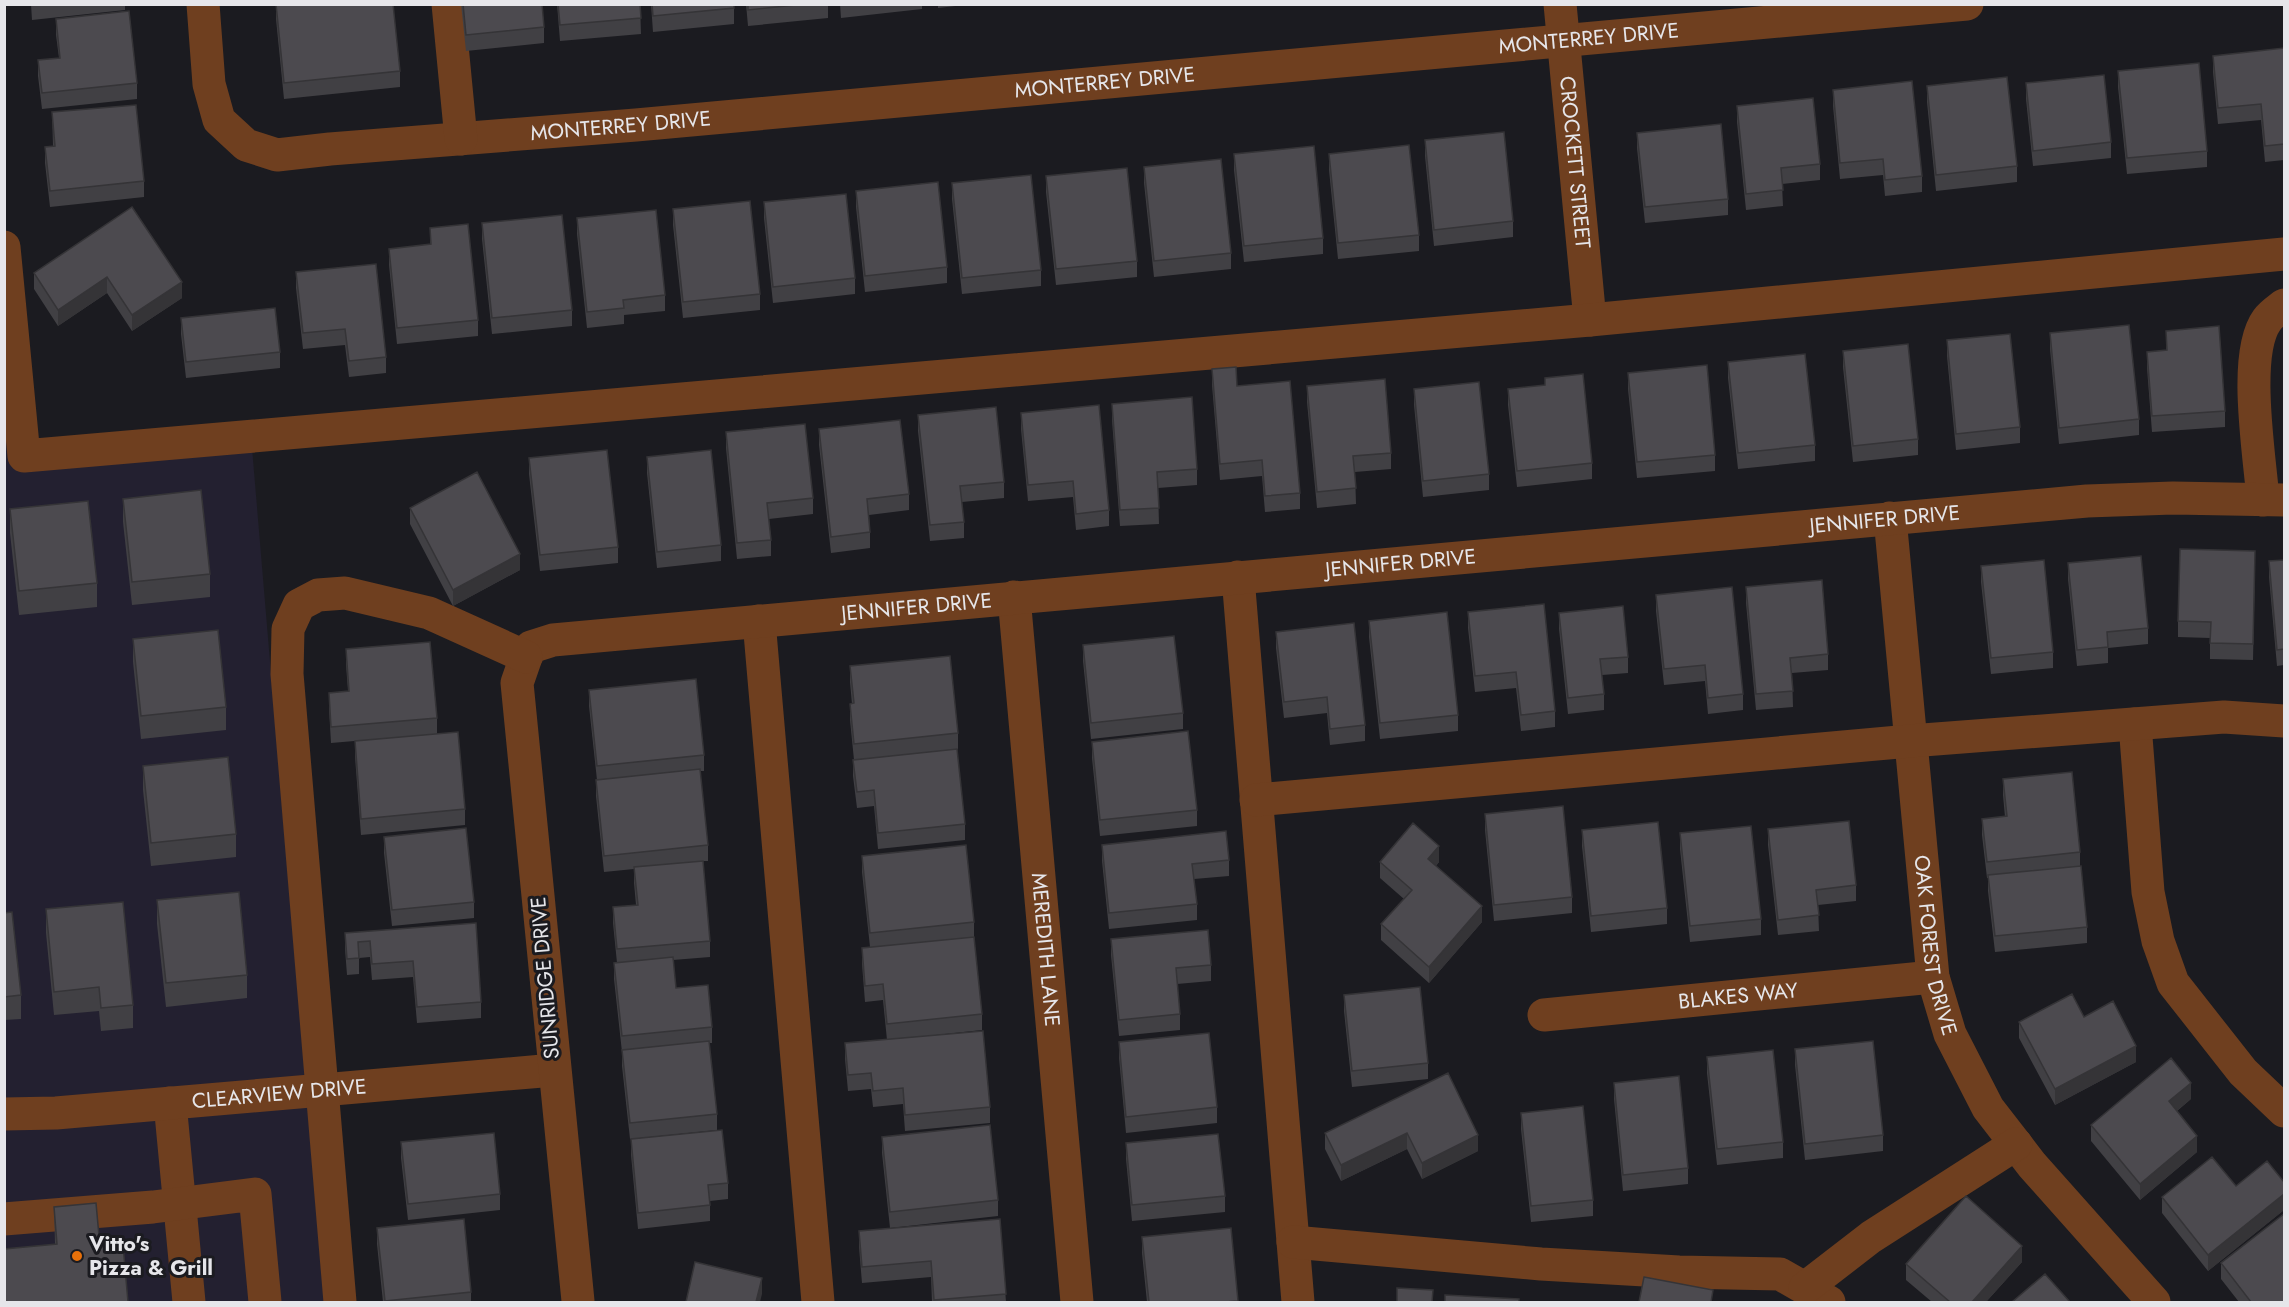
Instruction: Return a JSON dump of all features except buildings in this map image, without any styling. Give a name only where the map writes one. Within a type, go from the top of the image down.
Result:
[{"type":"street","name":"MONTERREY DRIVE","points":[[203,4],[209,84],[219,120],[246,144],[277,155],[636,125],[1967,4]]},
{"type":"street","points":[[448,4],[461,139]]},
{"type":"street","name":"CROCKETT STREET","points":[[1560,4],[1590,320]]},
{"type":"street","points":[[4,247],[24,456],[1590,320],[2284,254]]},
{"type":"street","points":[[2274,500],[2254,383],[2256,345],[2267,319],[2284,305]]},
{"type":"street","name":"JENNIFER DRIVE","points":[[526,657],[531,647],[553,640],[1890,518],[2087,501],[2173,498],[2274,500]]},
{"type":"street","name":"OAK FOREST DRIVE","points":[[1890,518],[1932,978],[1950,1034],[1988,1108],[2032,1165],[2154,1302]]},
{"type":"street","points":[[1238,577],[1298,1302]]},
{"type":"street","points":[[340,1302],[287,674],[288,629],[299,605],[318,595],[345,592],[429,613],[526,657]]},
{"type":"street","name":"MEREDITH LANE","points":[[1014,597],[1077,1302]]},
{"type":"street","points":[[759,621],[818,1302]]},
{"type":"street","name":"SUNRIDGE DRIVE","points":[[526,657],[517,682],[554,1070],[579,1301]]},
{"type":"street","points":[[1256,800],[1910,741],[2224,717],[2284,721]]},
{"type":"street","points":[[2135,724],[2148,892],[2158,941],[2173,983],[2243,1071],[2284,1111]]},
{"type":"street","name":"BLAKES WAY","points":[[1544,1015],[1932,978]]},
{"type":"street","name":"CLEARVIEW DRIVE","points":[[4,1114],[56,1113],[554,1070]]},
{"type":"street","points":[[170,1103],[189,1302]]},
{"type":"street","points":[[1293,1242],[1541,1264],[1678,1272],[1779,1274],[1817,1295],[1871,1237],[2016,1144]]},
{"type":"street","points":[[4,1219],[180,1204],[255,1194],[265,1302]]},
{"type":"shaded area","points":[[4,247],[24,456],[251,436],[324,1302],[5,1302]]},
{"type":"place","name":"Vitto's Pizza & Grill","points":[[77,1256]]}]
